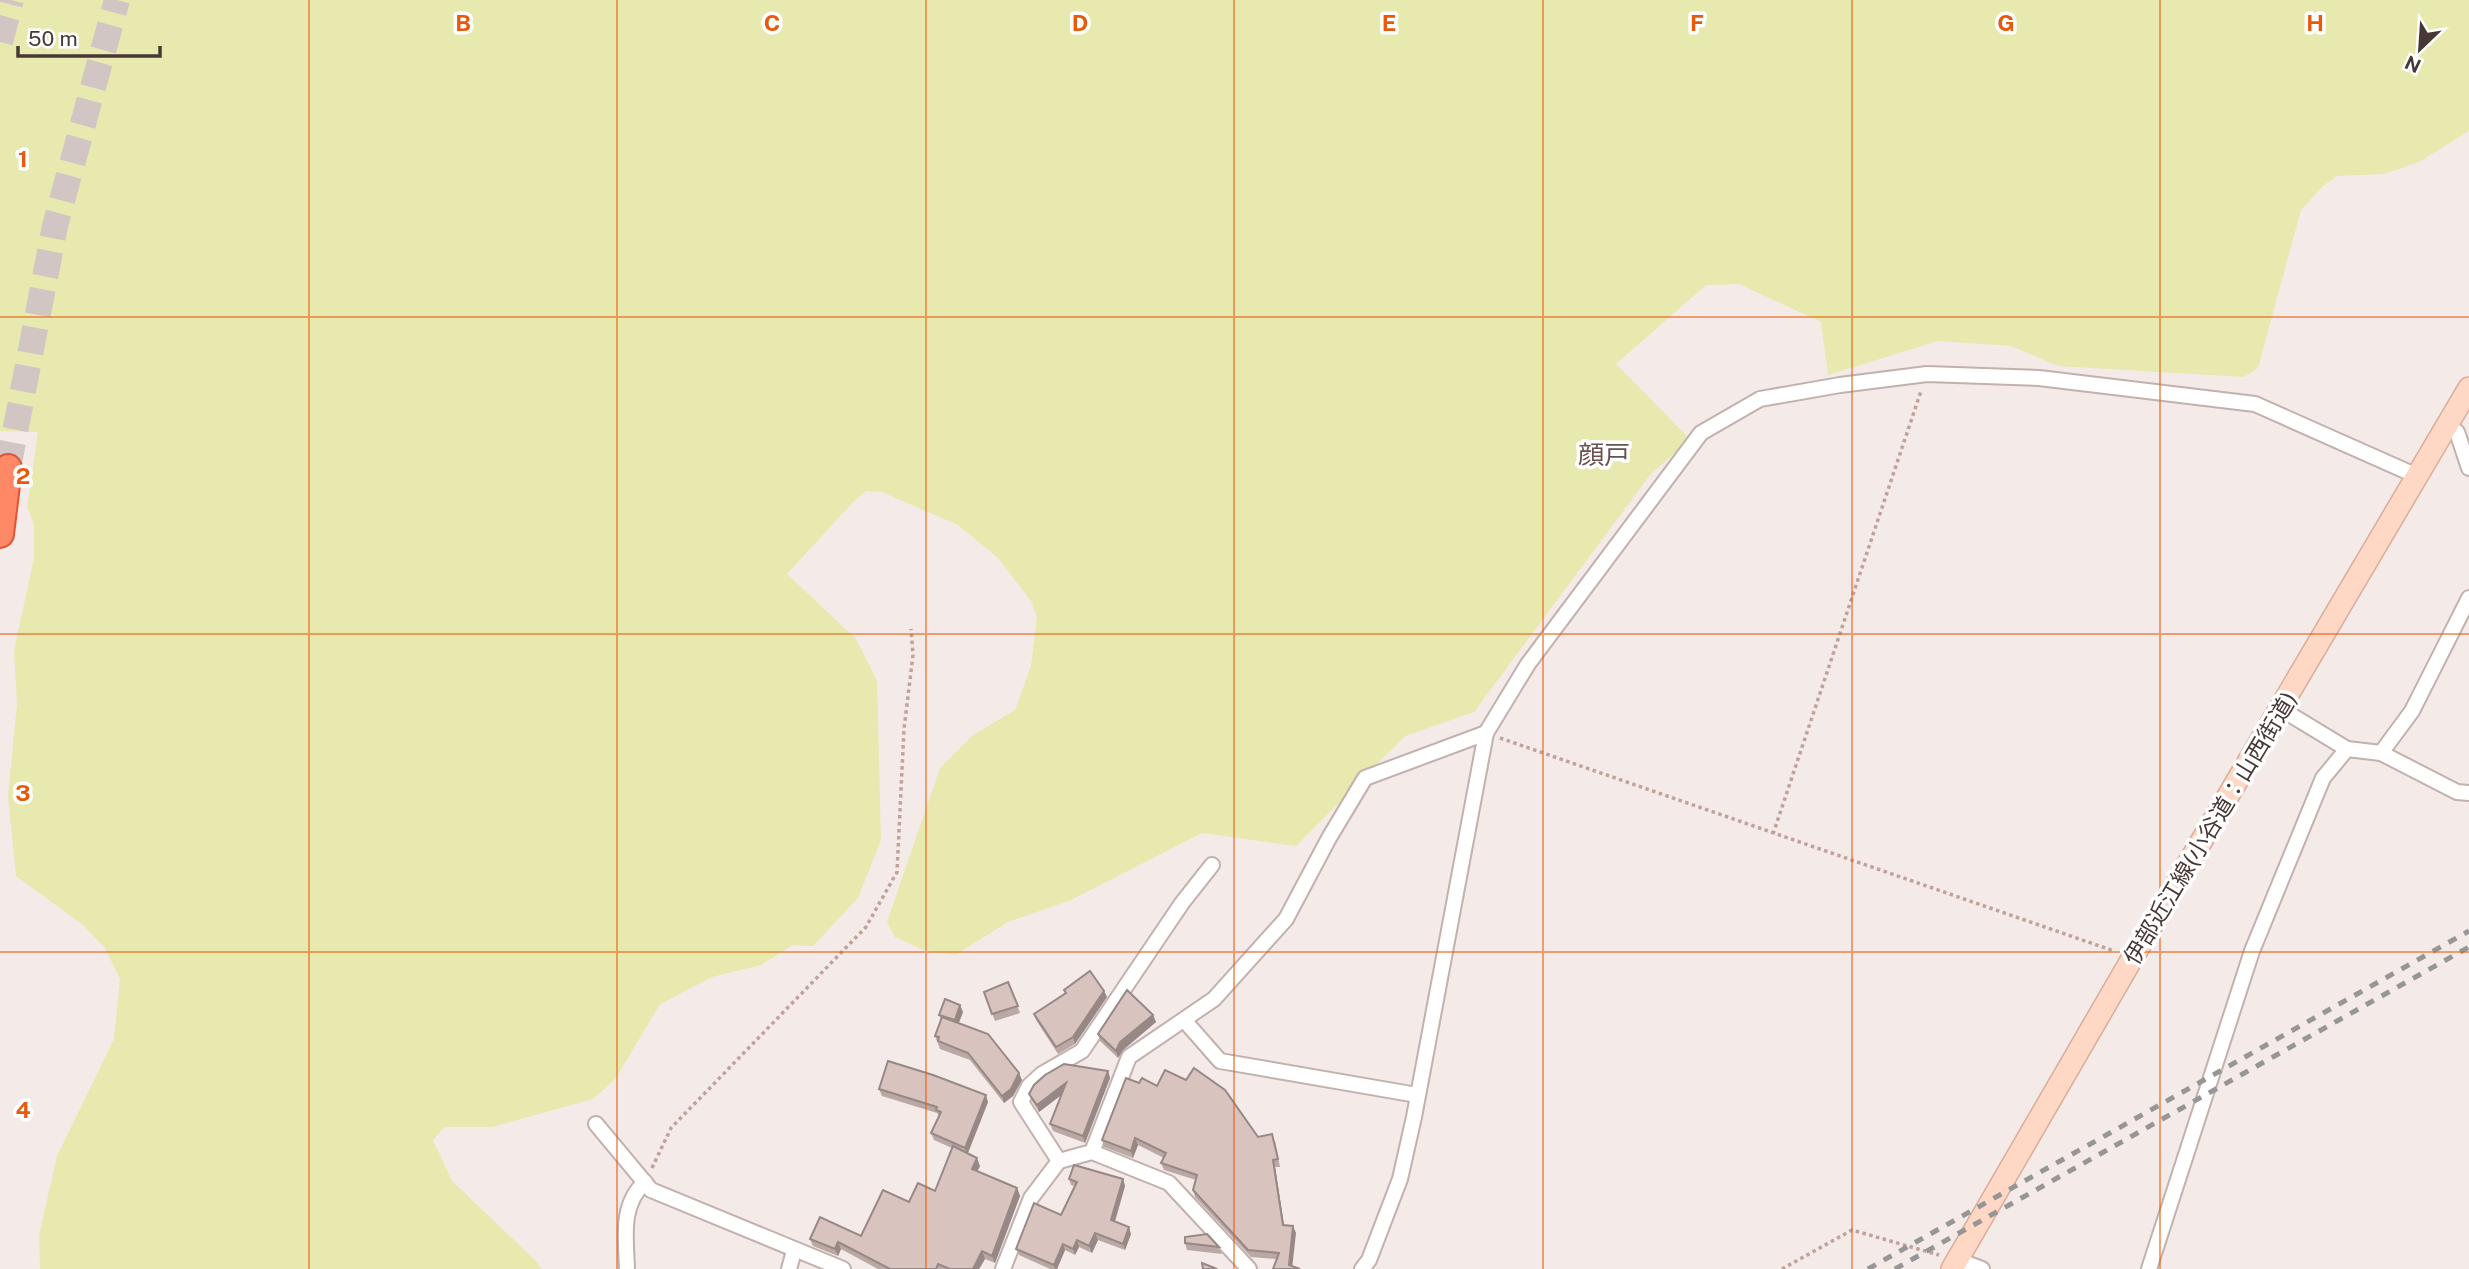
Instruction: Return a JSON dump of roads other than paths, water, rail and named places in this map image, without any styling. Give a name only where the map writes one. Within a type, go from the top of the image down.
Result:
[{"type":"highway","points":[[0,534],[8,468]]},
{"type":"main road","name":"伊部近江線(小谷道：山西街道)","points":[[1955,1265],[2133,957],[2469,388]]},
{"type":"street","points":[[1362,1269],[1369,1260],[1400,1179],[1486,733],[1528,664],[1701,433],[1760,399],[1840,385],[1927,374],[2039,378],[2255,404],[2417,476]]},
{"type":"street","points":[[2447,425],[2457,432],[2469,468]]},
{"type":"street","points":[[2381,753],[2412,711],[2469,598]]},
{"type":"street","points":[[2281,709],[2347,749],[2381,753],[2458,792],[2469,793]]},
{"type":"street","points":[[1092,1152],[1129,1057],[1214,999],[1286,919],[1365,778],[1486,733]]},
{"type":"street","points":[[2149,1269],[2252,951],[2323,778],[2347,749]]},
{"type":"street","points":[[1059,1161],[1021,1102],[1030,1086],[1042,1074],[1082,1051],[1182,903],[1212,865]]},
{"type":"street","points":[[1184,1020],[1220,1061],[1417,1096]]},
{"type":"street","points":[[596,1124],[652,1190],[843,1269]]},
{"type":"street","points":[[1003,1269],[1031,1198],[1059,1161],[1092,1152],[1169,1183],[1249,1269]]},
{"type":"street","points":[[627,1269],[625,1229],[629,1204],[636,1190],[645,1182]]},
{"type":"street","points":[[789,1269],[794,1251]]},
{"type":"street","points":[[1955,1265],[1982,1269]]},
{"type":"tunnel","points":[[0,42],[11,0]]},
{"type":"tunnel","points":[[8,468],[55,226],[117,0]]},
{"type":"railway","points":[[1868,1269],[2469,931]]},
{"type":"railway","points":[[1895,1269],[2469,947]]},
{"type":"district","name":"顔戸","points":[[1604,454]]}]
